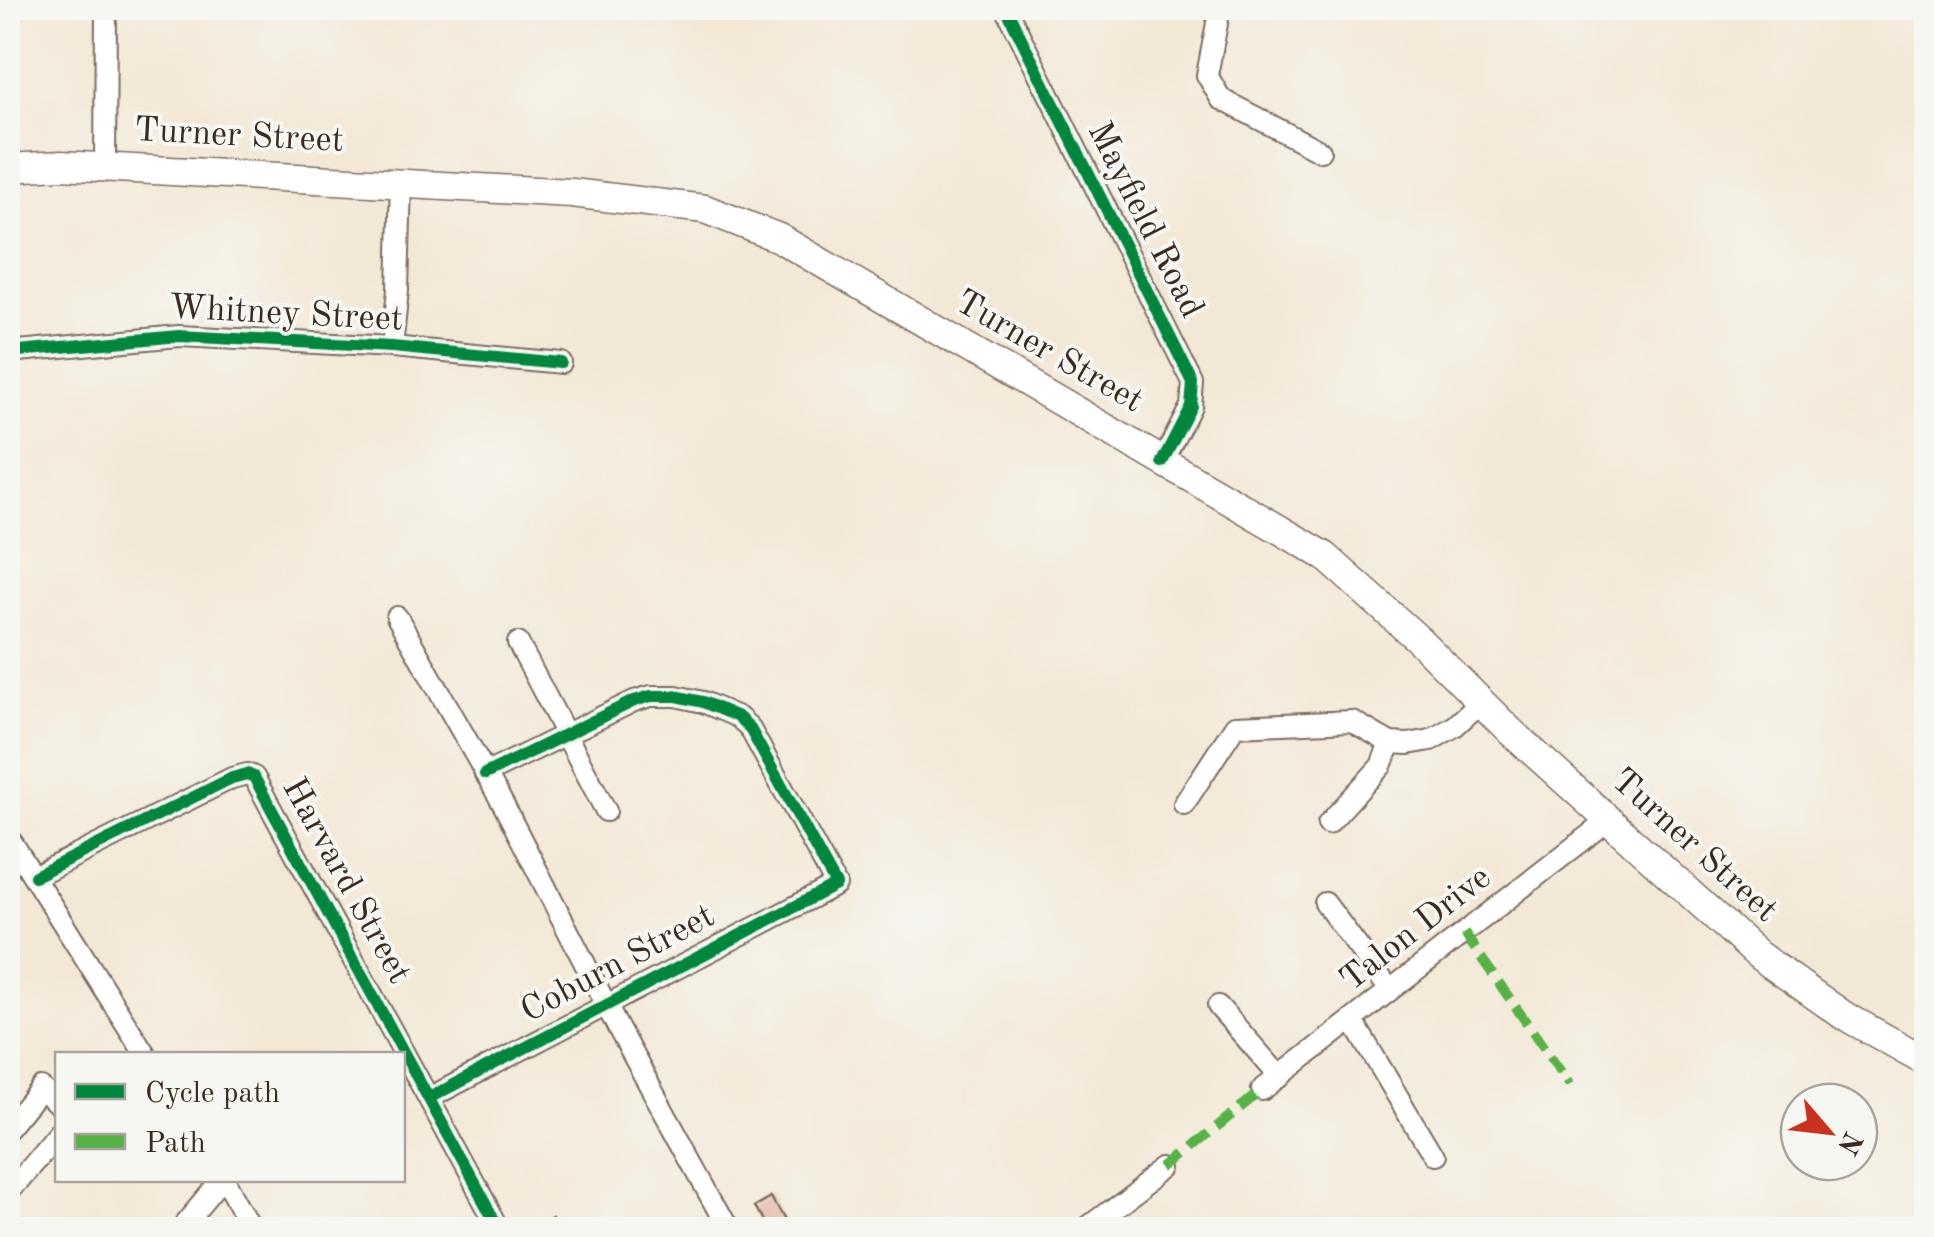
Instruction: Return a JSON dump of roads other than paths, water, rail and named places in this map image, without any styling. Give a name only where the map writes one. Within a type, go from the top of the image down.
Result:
[{"type":"main road","name":"Turner Street","points":[[8,168],[61,165],[402,182],[644,200],[705,208],[735,218],[805,252],[1326,556],[1758,955],[1843,1015],[1926,1061]]},
{"type":"street","points":[[105,167],[106,8]]},
{"type":"street","name":"Mayfield Road","points":[[1006,8],[1193,384],[1194,394],[1184,421],[1162,462]]},
{"type":"street","points":[[1220,8],[1207,76],[1222,99],[1320,151]]},
{"type":"street","points":[[392,347],[402,182]]},
{"type":"street","name":"Whitney Street","points":[[8,352],[179,336],[392,347],[562,363]]},
{"type":"street","points":[[398,617],[729,1230]]},
{"type":"street","points":[[518,643],[606,811]]},
{"type":"street","name":"Coburn Street","points":[[429,1098],[836,884],[776,773],[738,717],[703,702],[651,696],[566,735]]},
{"type":"street","points":[[1184,804],[1236,726],[1352,721],[1390,742],[1408,744],[1431,740],[1455,726],[1481,702]]},
{"type":"street","points":[[486,774],[566,735]]},
{"type":"street","points":[[1328,824],[1381,766],[1390,742]]},
{"type":"street","name":"Harvard Street","points":[[34,876],[232,778],[247,774],[254,777],[398,1052]]},
{"type":"street","name":"Talon Drive","points":[[1218,1006],[1271,1083],[1610,819]]},
{"type":"street","points":[[8,836],[135,1051]]},
{"type":"street","points":[[1325,903],[1390,990]]},
{"type":"street","points":[[1353,1021],[1433,1156]]},
{"type":"street","name":"Harvard Street","points":[[408,1072],[429,1098],[500,1230]]},
{"type":"street","points":[[8,1128],[41,1088],[55,1100]]},
{"type":"street","points":[[8,1193],[55,1137]]},
{"type":"street","points":[[1084,1230],[1170,1164]]},
{"type":"street","points":[[180,1230],[221,1182]]},
{"type":"street","points":[[224,1182],[252,1230]]}]
